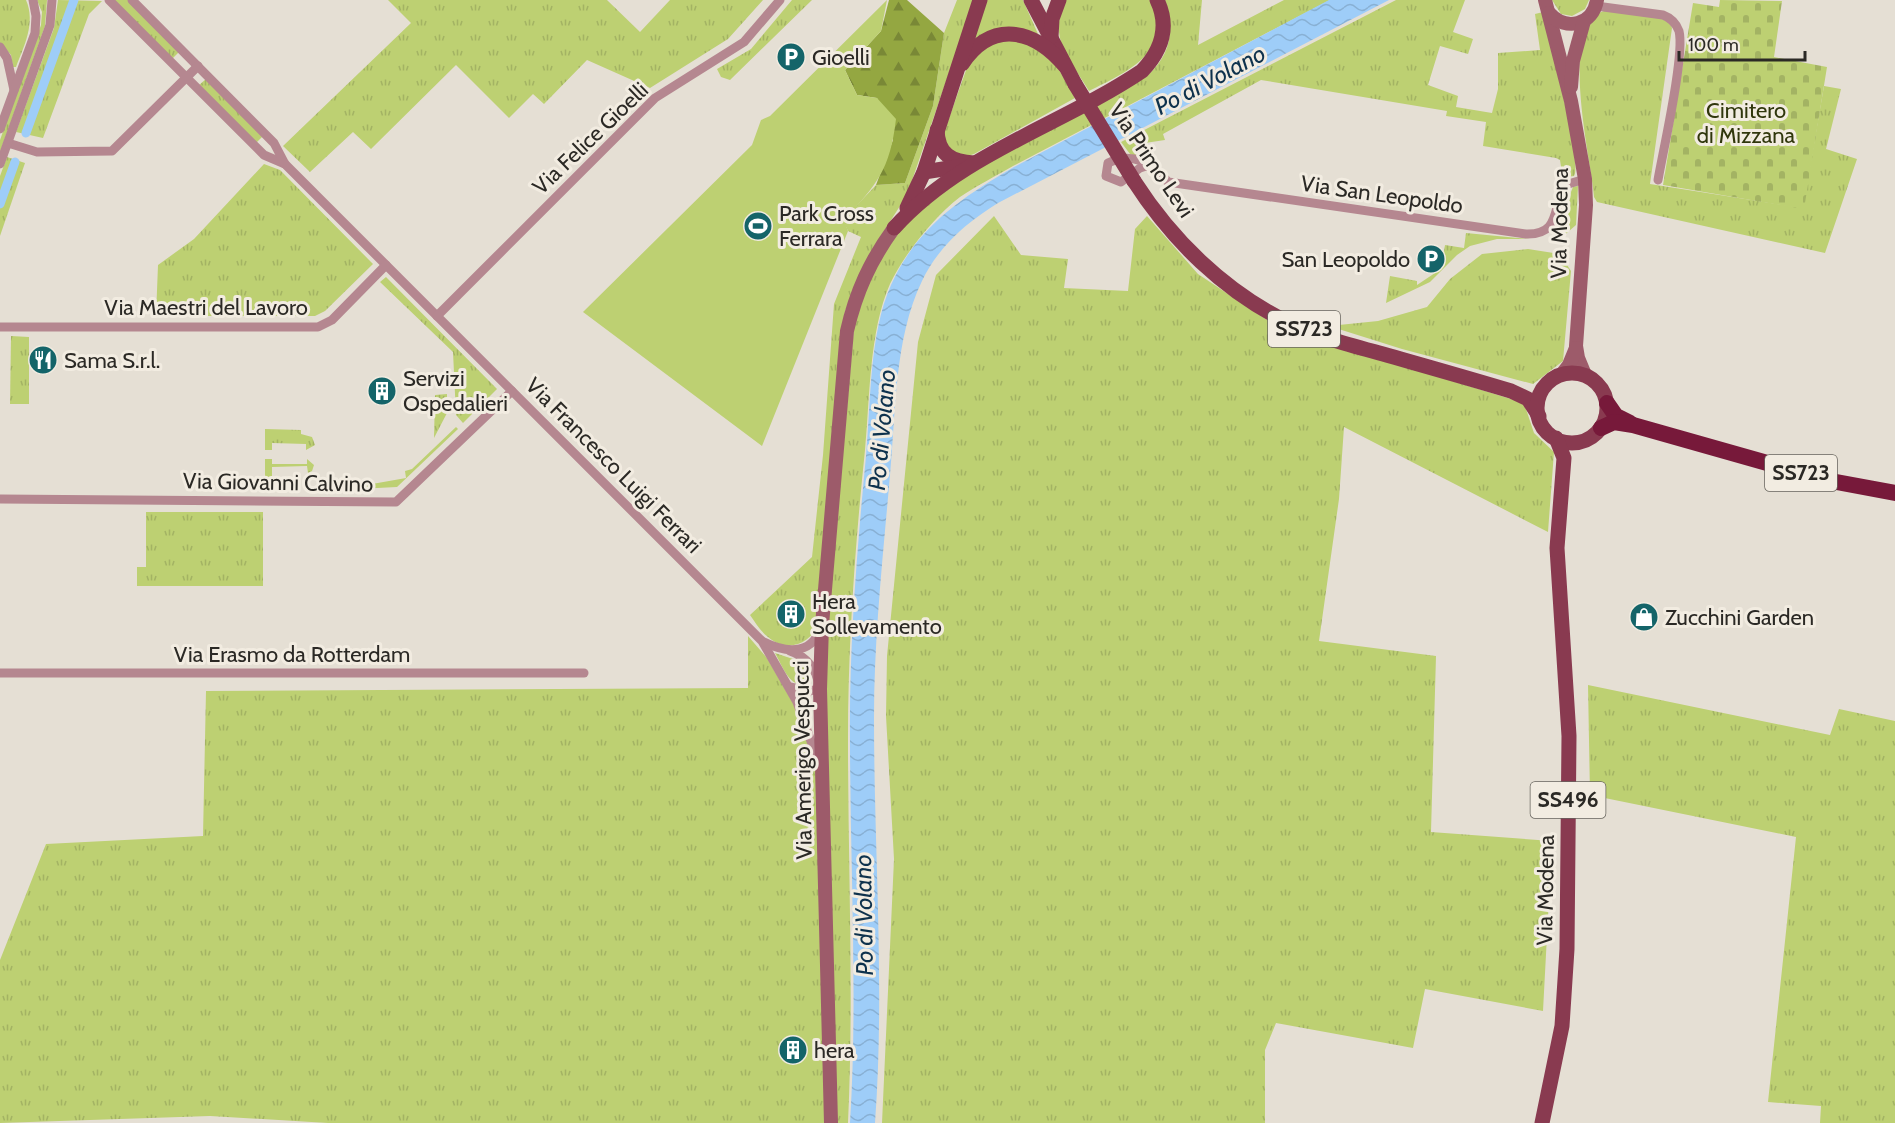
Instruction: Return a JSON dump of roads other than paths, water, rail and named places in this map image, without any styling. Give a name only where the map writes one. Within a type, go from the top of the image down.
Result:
[{"type":"highway","name":"SS723","points":[[1607,404],[1616,416],[1633,425]]},
{"type":"highway","name":"SS723","points":[[1601,428],[1614,422],[1633,425],[1831,481],[1895,493]]},
{"type":"main road","points":[[894,228],[913,199],[924,172],[980,0]]},
{"type":"main road","name":"Via Primo Levi","points":[[1031,0],[1075,84],[1134,181],[1160,217],[1196,258],[1233,288],[1270,313],[1323,337],[1511,390]]},
{"type":"main road","points":[[1051,40],[1052,19],[1059,0]]},
{"type":"main road","points":[[894,228],[923,200],[974,163],[1142,71],[1151,61],[1163,35],[1163,22],[1157,0]]},
{"type":"main road","name":"Via Modena","points":[[1571,101],[1573,62],[1584,21],[1597,3]]},
{"type":"main road","name":"Via Modena","points":[[1547,7],[1566,24],[1584,21]]},
{"type":"main road","name":"Via Modena","points":[[1547,7],[1571,101],[1585,179],[1586,205],[1576,346],[1585,375]]},
{"type":"main road","points":[[953,83],[962,64],[975,47],[1006,35],[1037,39],[1065,66]]},
{"type":"main road","points":[[938,130],[939,145],[948,157],[955,161],[974,163]]},
{"type":"main road","points":[[924,172],[974,163]]},
{"type":"main road","name":"Via Amerigo Vespucci","points":[[831,1123],[821,772],[822,625],[847,331],[854,300],[862,279],[894,228]]},
{"type":"main road","name":"Via Modena","points":[[1562,374],[1569,365],[1576,346]]},
{"type":"main road","points":[[1562,374],[1585,375]]},
{"type":"main road","name":"SS723","points":[[1511,390],[1531,392],[1544,387],[1562,374]]},
{"type":"main road","name":"SS723","points":[[1585,375],[1601,388],[1607,404]]},
{"type":"main road","points":[[1539,416],[1538,403],[1544,387]]},
{"type":"main road","name":"SS723","points":[[1511,390],[1528,399],[1545,429],[1556,438]]},
{"type":"main road","points":[[1601,428],[1607,414],[1607,404]]},
{"type":"main road","name":"SS723","points":[[1581,441],[1591,437],[1601,428]]},
{"type":"main road","points":[[1556,438],[1570,442],[1581,441]]},
{"type":"main road","name":"Via Modena","points":[[1542,1123],[1562,1026],[1567,958],[1569,736],[1557,548],[1564,475],[1563,451],[1556,438]]},
{"type":"main road","name":"Via Modena","points":[[1564,475],[1570,454],[1581,441]]},
{"type":"street","points":[[0,129],[35,33],[36,16],[33,0]]},
{"type":"street","points":[[0,164],[50,25],[52,0]]},
{"type":"street","name":"Via Francesco Luigi Ferrari","points":[[110,0],[264,155],[285,164]]},
{"type":"street","name":"Via Francesco Luigi Ferrari","points":[[132,0],[274,143],[285,164],[762,641],[790,687],[808,731],[821,772]]},
{"type":"street","name":"Via Felice Gioelli","points":[[437,316],[655,98],[744,42],[780,0]]},
{"type":"street","name":"Via Modena","points":[[1597,3],[1663,15],[1671,19],[1678,29],[1678,58],[1658,180]]},
{"type":"street","points":[[0,47],[7,58],[14,91]]},
{"type":"street","points":[[8,143],[37,152],[111,151],[198,66]]},
{"type":"street","name":"Via San Leopoldo","points":[[1149,165],[1156,168],[1168,182],[1526,234],[1540,233],[1550,227],[1565,185],[1585,179]]},
{"type":"street","name":"Via Maestri del Lavoro","points":[[0,327],[318,327],[332,320],[386,265]]},
{"type":"street","name":"Via Giovanni Calvino","points":[[0,499],[396,502],[512,391]]},
{"type":"street","points":[[790,651],[799,650],[814,641],[822,625]]},
{"type":"street","name":"Via Francesco Luigi Ferrari","points":[[762,641],[805,658],[810,664],[820,689]]},
{"type":"street","name":"Via Erasmo da Rotterdam","points":[[0,673],[584,673]]},
{"type":"street","points":[[790,687],[809,691],[820,689]]},
{"type":"water","name":"Po di Volano","points":[[1329,0],[1389,0],[998,203],[975,218],[954,236],[936,257],[922,281],[913,303],[901,351],[877,627],[874,770],[879,1022],[875,1123],[850,1123],[853,1028],[850,741],[852,634],[872,369],[879,325],[891,285],[914,246],[927,230],[976,190],[1014,167]]},
{"type":"waterway","points":[[26,133],[74,0]]},
{"type":"waterway","points":[[0,204],[15,162]]},
{"type":"place","name":"Gioelli","points":[[791,57]]},
{"type":"place","name":"Park Cross Ferrara","points":[[758,226]]},
{"type":"place","name":"San Leopoldo","points":[[1431,259]]},
{"type":"place","name":"Sama S.r.l.","points":[[43,360]]},
{"type":"place","name":"Servizi Ospedalieri","points":[[382,391]]},
{"type":"place","name":"Hera Sollevamento","points":[[791,614]]},
{"type":"place","name":"Zucchini Garden","points":[[1644,617]]},
{"type":"place","name":"hera","points":[[793,1050]]},
{"type":"park label","name":"Cimitero di Mizzana","points":[[1746,122]]}]
